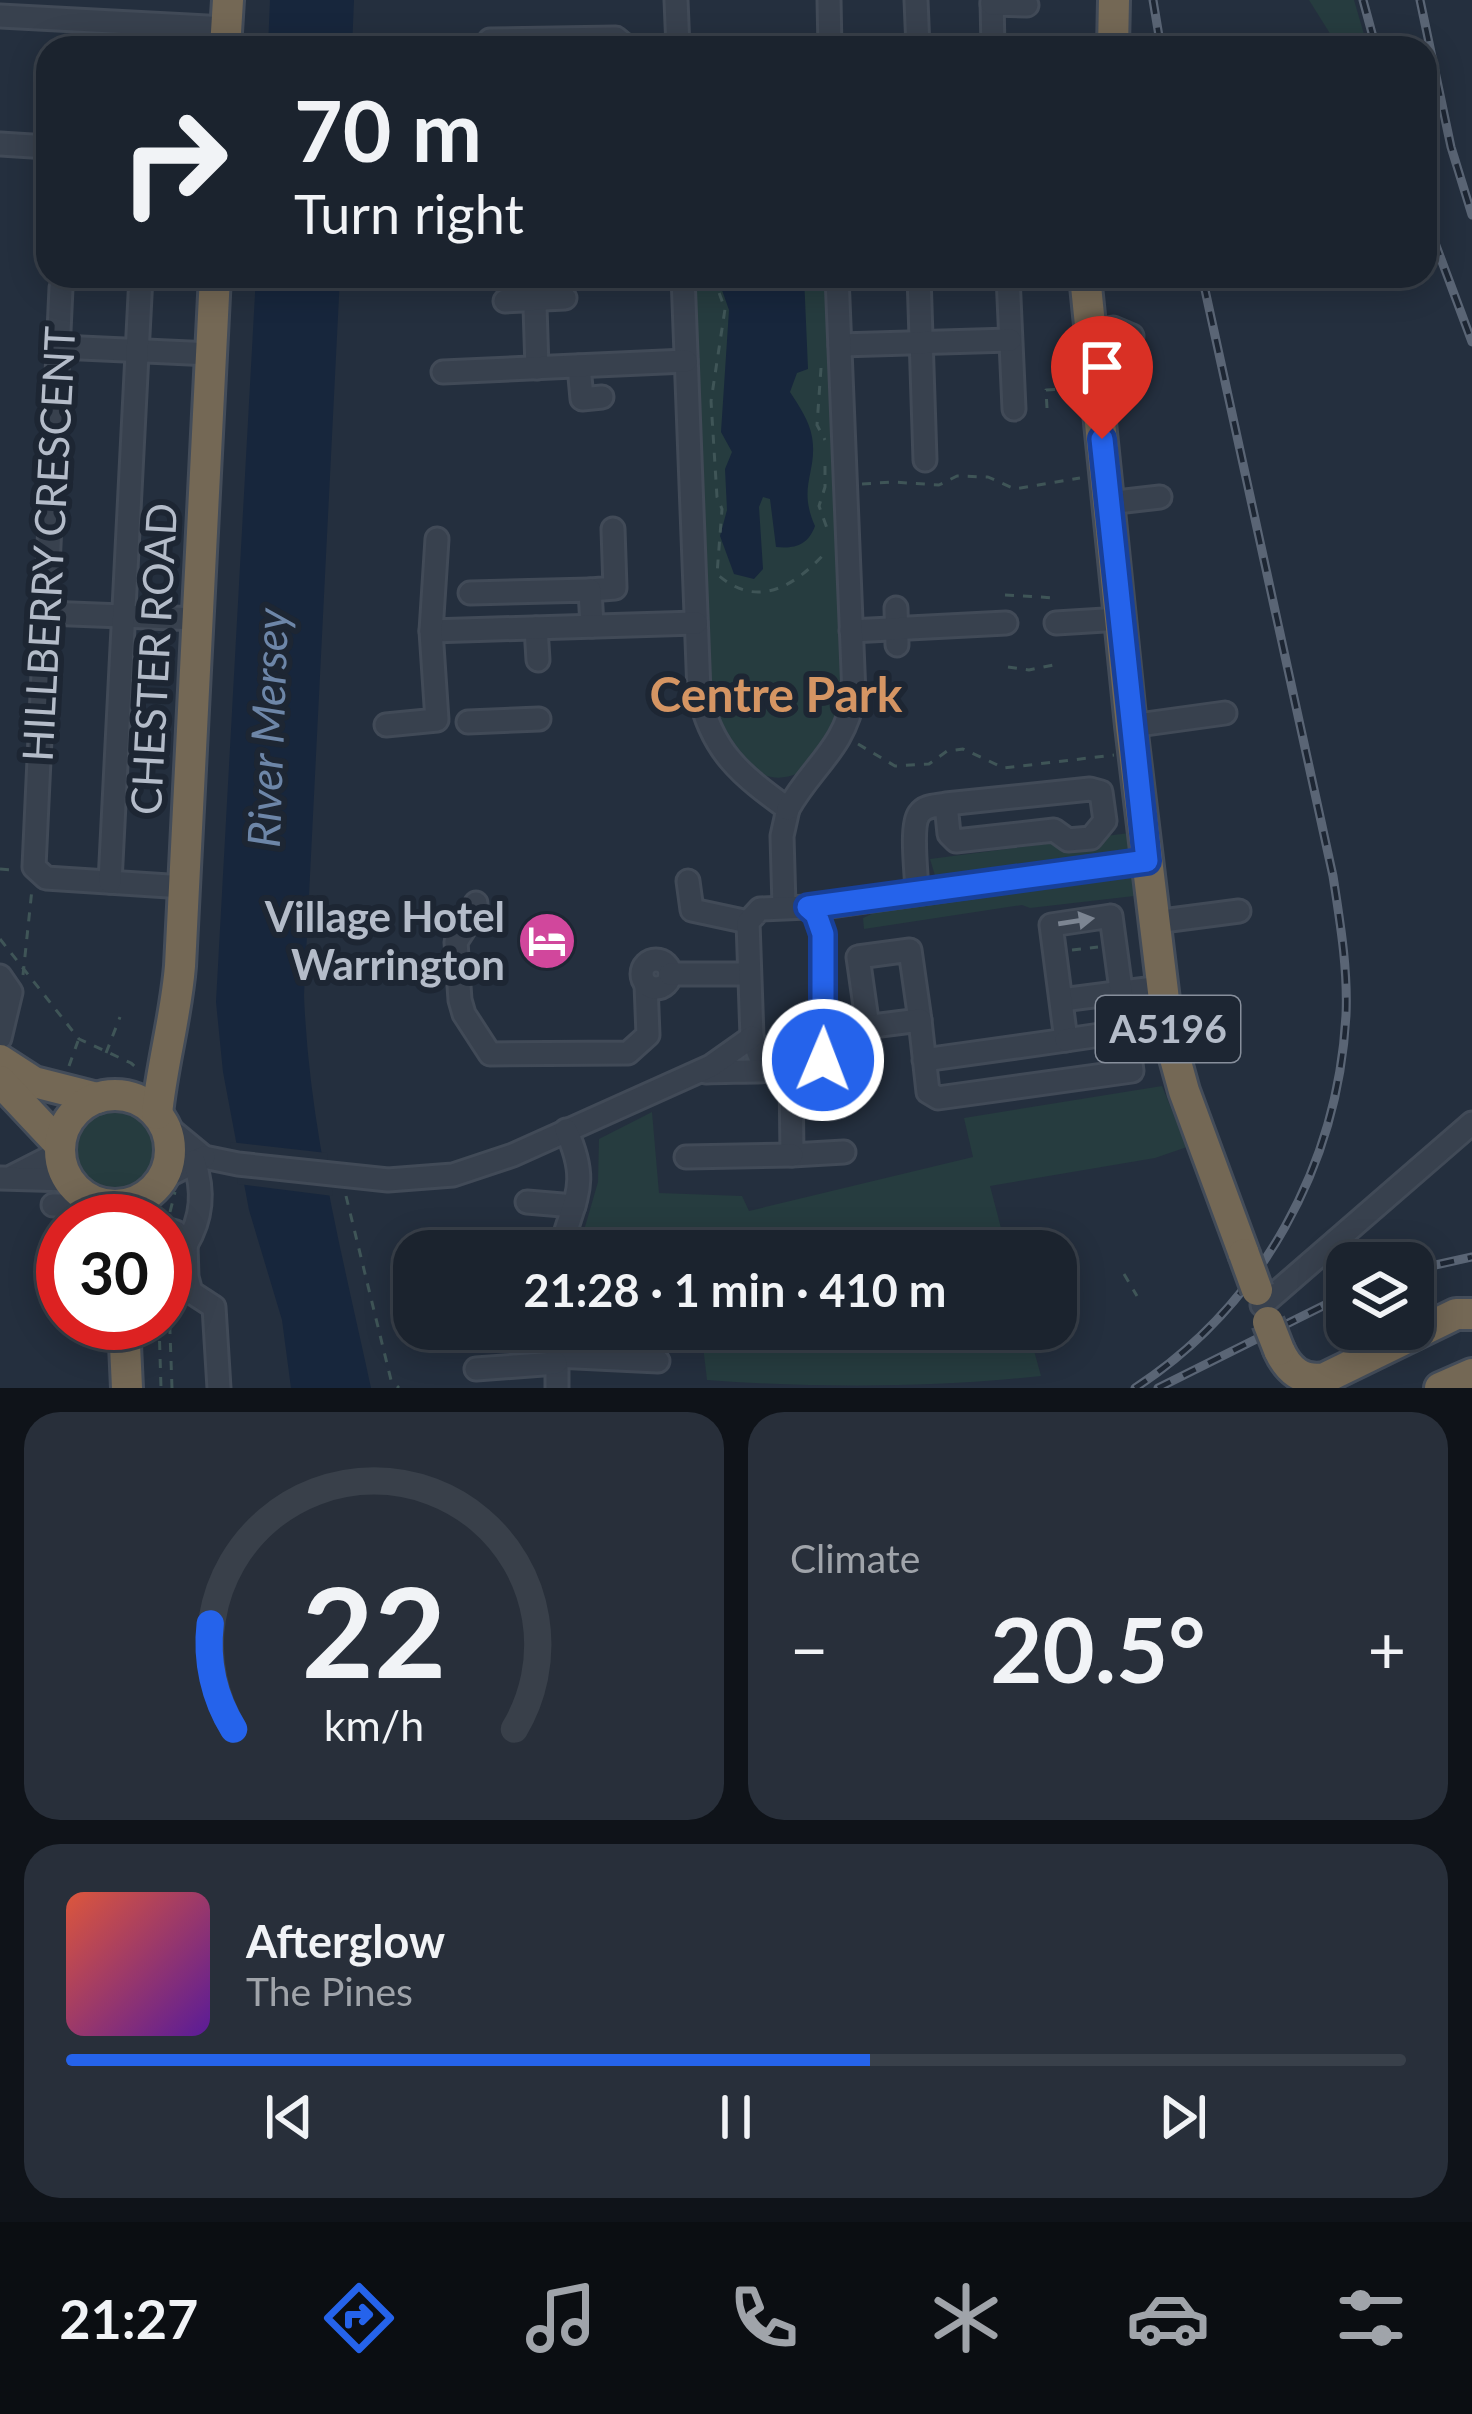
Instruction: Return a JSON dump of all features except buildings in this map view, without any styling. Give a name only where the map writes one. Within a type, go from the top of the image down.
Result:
[{"type":"highway","points":[[1113,36],[1114,0]]},
{"type":"highway","name":"CHESTER ROAD","points":[[161,1119],[165,1045],[178,994],[214,288]]},
{"type":"highway","name":"A5196","points":[[1076,288],[1105,471],[1162,987],[1178,1071],[1266,1317]]},
{"type":"highway","points":[[68,1183],[73,1115],[165,1045]]},
{"type":"highway","points":[[0,1060],[34,1082],[143,1102],[161,1119],[170,1157],[166,1194]]},
{"type":"highway","points":[[0,1081],[68,1183],[98,1202],[118,1204],[168,1183]]},
{"type":"highway","points":[[1266,1317],[1285,1362],[1301,1377],[1325,1378],[1456,1314],[1472,1314]]},
{"type":"highway","points":[[1439,1325],[1472,1336]]},
{"type":"highway","points":[[124,1350],[127,1388]]},
{"type":"highway","points":[[145,1350],[146,1388]]},
{"type":"highway","points":[[1440,1388],[1472,1374]]},
{"type":"street","points":[[676,0],[678,36]]},
{"type":"street","points":[[829,0],[830,36]]},
{"type":"street","points":[[916,0],[918,36]]},
{"type":"street","points":[[993,36],[992,2],[1027,5]]},
{"type":"street","points":[[0,16],[226,26]]},
{"type":"street","points":[[0,145],[36,146]]},
{"type":"street","name":"HILLBERRY CRESCENT","points":[[52,902],[44,875],[33,863],[61,288]]},
{"type":"street","points":[[110,882],[140,288]]},
{"type":"street","points":[[534,288],[537,368]]},
{"type":"street","points":[[683,288],[699,692],[719,748],[738,770],[788,809]]},
{"type":"street","points":[[796,907],[782,836],[788,809],[842,735],[854,695],[838,288]]},
{"type":"street","points":[[920,288],[925,460]]},
{"type":"street","points":[[1008,288],[1015,409]]},
{"type":"street","points":[[505,301],[565,298]]},
{"type":"street","points":[[1079,327],[1113,328],[1132,336]]},
{"type":"street","points":[[840,345],[1010,340]]},
{"type":"street","points":[[60,346],[211,354]]},
{"type":"street","points":[[443,372],[686,361]]},
{"type":"street","points":[[579,366],[583,398]]},
{"type":"street","points":[[1108,503],[1160,497]]},
{"type":"street","points":[[470,593],[616,588],[613,529]]},
{"type":"street","points":[[386,725],[437,720],[431,631],[437,539]]},
{"type":"street","points":[[590,590],[592,626]]},
{"type":"street","points":[[46,613],[198,619]]},
{"type":"street","points":[[1057,623],[1121,619]]},
{"type":"street","points":[[851,631],[1006,622]]},
{"type":"street","points":[[431,631],[696,623]]},
{"type":"street","points":[[536,628],[538,660]]},
{"type":"street","points":[[1132,740],[1225,713]]},
{"type":"street","points":[[468,722],[539,718]]},
{"type":"street","points":[[917,893],[915,825],[927,807],[946,804],[1090,789],[1101,792],[1105,821],[1090,838],[1068,840],[1054,830],[956,841],[949,834],[946,804]]},
{"type":"street","points":[[892,850],[916,849]]},
{"type":"street","points":[[764,1067],[752,1036],[749,974],[748,922],[760,909],[868,900],[1147,861]]},
{"type":"street","points":[[44,875],[184,887]]},
{"type":"street","points":[[688,881],[692,910],[748,922]]},
{"type":"street","points":[[823,934],[836,916],[868,900]]},
{"type":"street","points":[[476,903],[476,911],[456,942],[460,1000],[490,1054],[628,1053],[648,1035],[643,971],[651,962],[664,963],[670,974],[749,974]]},
{"type":"street","points":[[694,1073],[764,1067],[791,1071],[811,1068],[823,1060],[823,934],[816,914],[796,907]]},
{"type":"street","points":[[1155,922],[1240,911]]},
{"type":"street","points":[[868,1027],[858,958],[910,950],[928,1092],[938,1098],[1132,1071],[1111,916],[1051,926],[1066,1040]]},
{"type":"street","points":[[0,1038],[5,982]]},
{"type":"street","points":[[1062,1000],[1162,987]]},
{"type":"street","points":[[825,1032],[920,1020]]},
{"type":"street","points":[[924,1060],[1127,1031]]},
{"type":"street","points":[[161,1119],[206,1160],[388,1180],[452,1174],[513,1155],[694,1073],[726,1058],[752,1036]]},
{"type":"street","points":[[791,1071],[792,1155]]},
{"type":"street","points":[[1266,1317],[1472,1124]]},
{"type":"street","points":[[566,1130],[581,1178],[567,1230]]},
{"type":"street","points":[[686,1156],[844,1152]]},
{"type":"street","points":[[168,1183],[206,1160]]},
{"type":"street","points":[[192,1236],[206,1160]]},
{"type":"street","points":[[6,1177],[68,1183]]},
{"type":"street","points":[[526,1202],[574,1206]]},
{"type":"street","points":[[192,1289],[214,1307],[219,1388]]},
{"type":"street","points":[[476,1369],[556,1371],[658,1361]]},
{"type":"path","points":[[717,288],[725,309],[711,401],[717,497],[722,509],[717,574],[733,589],[753,594],[786,586],[831,547]]},
{"type":"path","points":[[1047,408],[1046,390],[1069,389],[1079,327]]},
{"type":"path","points":[[822,360],[817,425],[827,443]]},
{"type":"path","points":[[827,461],[819,506],[829,534]]},
{"type":"path","points":[[846,486],[939,485],[957,476],[988,477],[1016,489],[1051,486],[1105,471]]},
{"type":"path","points":[[1005,596],[1056,598]]},
{"type":"path","points":[[1008,667],[1029,670],[1058,664]]},
{"type":"path","points":[[842,735],[896,766],[929,764],[947,751],[963,749],[1004,768],[1132,740]]},
{"type":"path","points":[[5,982],[19,985],[26,968],[44,875]]},
{"type":"path","points":[[0,939],[79,1040],[131,1063]]},
{"type":"path","points":[[1064,952],[1106,946]]},
{"type":"path","points":[[106,1053],[120,1017]]},
{"type":"path","points":[[65,1075],[79,1040]]},
{"type":"path","points":[[341,1177],[391,1380],[399,1388]]},
{"type":"path","points":[[168,1183],[174,1194]]},
{"type":"path","points":[[1124,1274],[1137,1296]]},
{"type":"path","points":[[159,1350],[161,1388]]},
{"type":"path","points":[[171,1350],[172,1388]]},
{"type":"green space","points":[[1309,0],[1354,0],[1364,36],[1332,36]]},
{"type":"green space","points":[[693,288],[831,288],[846,683],[841,716],[816,759],[805,769],[779,778],[751,767],[734,751],[719,728],[707,688]]},
{"type":"green space","points":[[1129,833],[1127,854],[936,879],[930,859]]},
{"type":"green space","points":[[1130,876],[1143,895],[1030,908],[1022,905],[864,929],[863,918],[880,910]]},
{"type":"green space","points":[[1162,1086],[1187,1147],[1155,1158],[990,1186],[1002,1230],[584,1230],[598,1182],[599,1139],[652,1112],[659,1193],[742,1196],[749,1211],[973,1157],[964,1118]]},
{"type":"green space","points":[[115,1106],[144,1118],[156,1147],[144,1176],[115,1188],[86,1176],[74,1147],[86,1118]]},
{"type":"green space","points":[[703,1350],[1034,1350],[1041,1376],[874,1386],[707,1380]]},
{"type":"water","points":[[270,0],[354,0],[352,36],[268,36]]},
{"type":"water","name":"River Mersey","points":[[255,288],[339,288],[304,995],[320,1144],[371,1388],[291,1388],[282,1320],[249,1210],[223,1072],[216,1002]]},
{"type":"water","points":[[721,288],[805,288],[808,369],[797,373],[790,392],[812,437],[808,500],[815,526],[800,544],[776,547],[770,499],[763,497],[759,507],[763,569],[754,579],[734,574],[720,536],[727,510],[725,469],[732,452],[721,432],[729,310]]},
{"type":"pier","points":[[230,1142],[327,1153],[333,1196],[238,1184]]},
{"type":"railway","points":[[1153,0],[1159,36]]},
{"type":"railway","points":[[1363,0],[1373,36]]},
{"type":"railway","points":[[1420,0],[1428,36]]},
{"type":"railway","points":[[1437,81],[1472,215]]},
{"type":"railway","points":[[1437,248],[1472,342]]},
{"type":"railway","points":[[1135,1388],[1220,1316],[1285,1227],[1328,1125],[1346,1015],[1345,962],[1333,876],[1205,288]]},
{"type":"railway","points":[[1434,1265],[1472,1257]]},
{"type":"railway","points":[[1158,1388],[1326,1304]]},
{"type":"place","name":"Village Hotel Warrington","points":[[547,941]]},
{"type":"district","name":"Centre Park","points":[[776,695]]},
{"type":"route","points":[[823,1060],[823,934],[808,907],[1147,861],[1102,439]]}]
